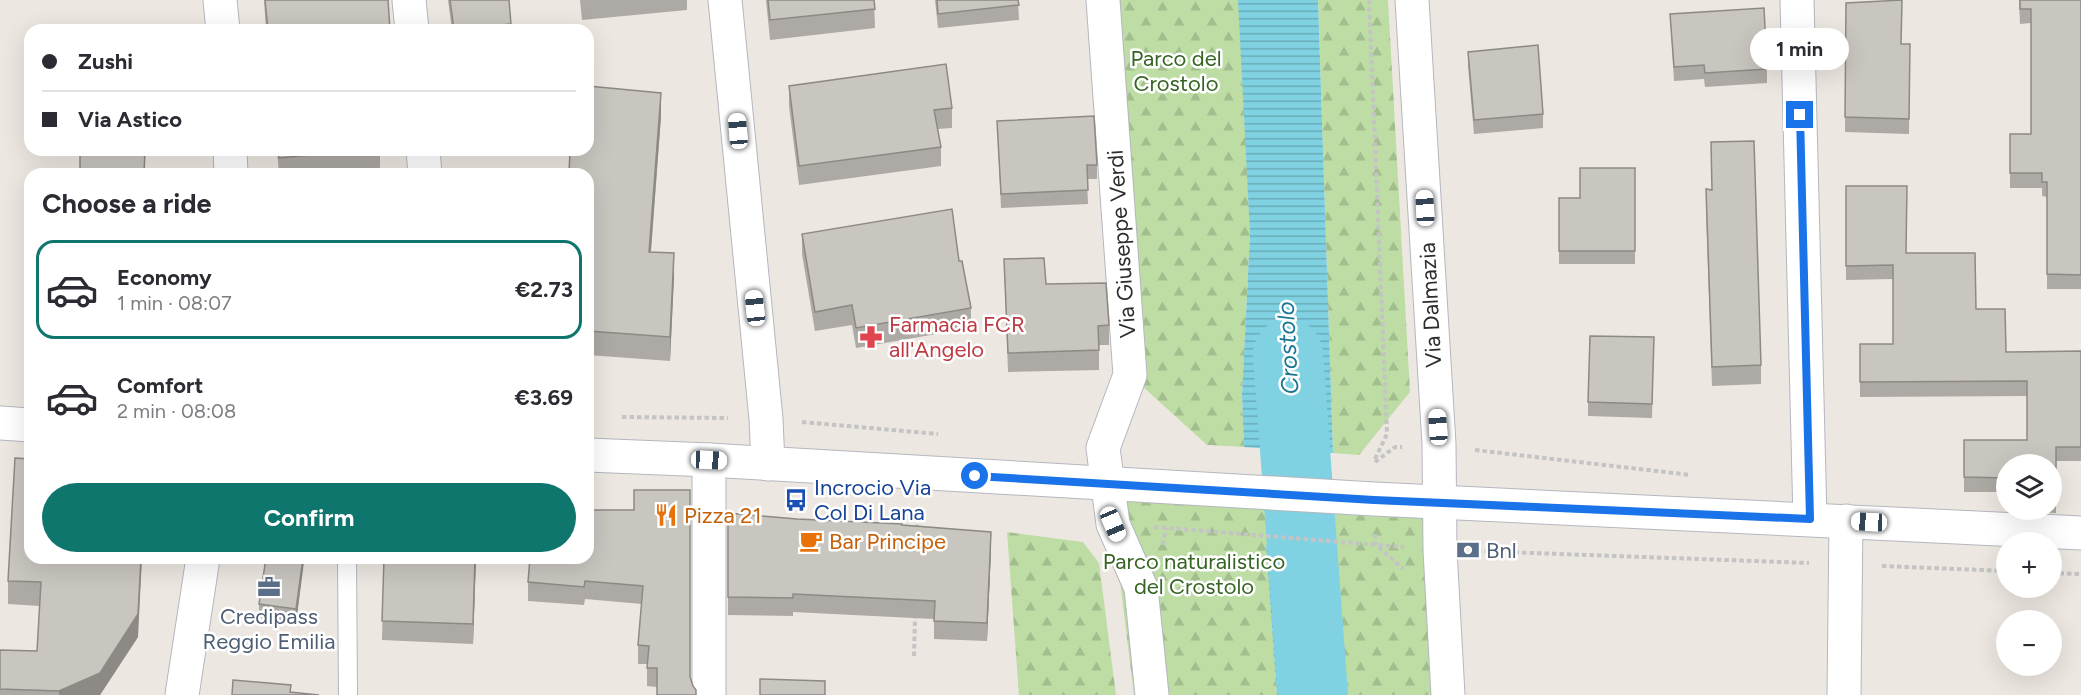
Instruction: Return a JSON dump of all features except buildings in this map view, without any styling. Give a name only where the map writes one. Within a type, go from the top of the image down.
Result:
[{"type":"street","points":[[220,0],[222,24]]},
{"type":"street","points":[[409,0],[411,24]]},
{"type":"street","points":[[725,0],[765,407],[768,464]]},
{"type":"street","name":"Via Giuseppe Verdi","points":[[1103,0],[1130,375],[1103,448],[1113,524],[1141,588],[1152,695]]},
{"type":"street","name":"Via Dalmazia","points":[[1412,0],[1439,446],[1440,550],[1448,695]]},
{"type":"street","points":[[1797,0],[1810,519]]},
{"type":"street","points":[[0,423],[24,425]]},
{"type":"street","points":[[594,456],[709,460],[1439,503],[2081,533]]},
{"type":"street","points":[[709,460],[709,695]]},
{"type":"street","points":[[1844,695],[1846,521]]},
{"type":"street","points":[[182,695],[202,564]]},
{"type":"lane","points":[[347,564],[348,695]]},
{"type":"path","points":[[1369,0],[1387,434],[1373,463],[1367,499],[1375,544]]},
{"type":"path","points":[[1373,463],[1395,447],[1439,446],[1697,475]]},
{"type":"path","points":[[917,532],[918,509]]},
{"type":"path","points":[[1206,531],[1440,550],[1996,571]]},
{"type":"path","points":[[2062,573],[2081,574]]},
{"type":"path","points":[[914,656],[915,611]]},
{"type":"green space","name":"Parco del Crostolo","points":[[1103,0],[1240,0],[1250,234],[1242,395],[1244,447],[1207,445],[1130,375]]},
{"type":"green space","points":[[1318,0],[1388,0],[1410,392],[1359,455],[1333,453]]},
{"type":"green space","name":"Parco naturalistico del Crostolo","points":[[1108,484],[1439,503],[1448,695],[1339,695],[1319,549],[1267,545],[1277,695],[1134,695]]},
{"type":"green space","points":[[1007,532],[1083,542],[1099,563],[1116,695],[1019,695]]},
{"type":"water","points":[[1238,0],[1318,0],[1333,453],[1244,447],[1242,395],[1250,234]]},
{"type":"water","points":[[1266,545],[1319,548],[1339,695],[1277,695]]},
{"type":"waterway","name":"Crostolo","points":[[1288,354],[1313,695]]},
{"type":"place","name":"Farmacia FCR all'Angelo","points":[[871,337]]},
{"type":"place","name":"Incrocio Via Col Di Lana","points":[[796,500]]},
{"type":"place","name":"Pizza 21","points":[[666,515]]},
{"type":"place","name":"Bar Principe","points":[[811,541]]},
{"type":"place","name":"Bnl","points":[[1468,550]]},
{"type":"place","name":"Credipass Reggio Emilia","points":[[269,587]]},
{"type":"route","points":[[975,476],[1374,500],[1810,519],[1800,115]]}]
